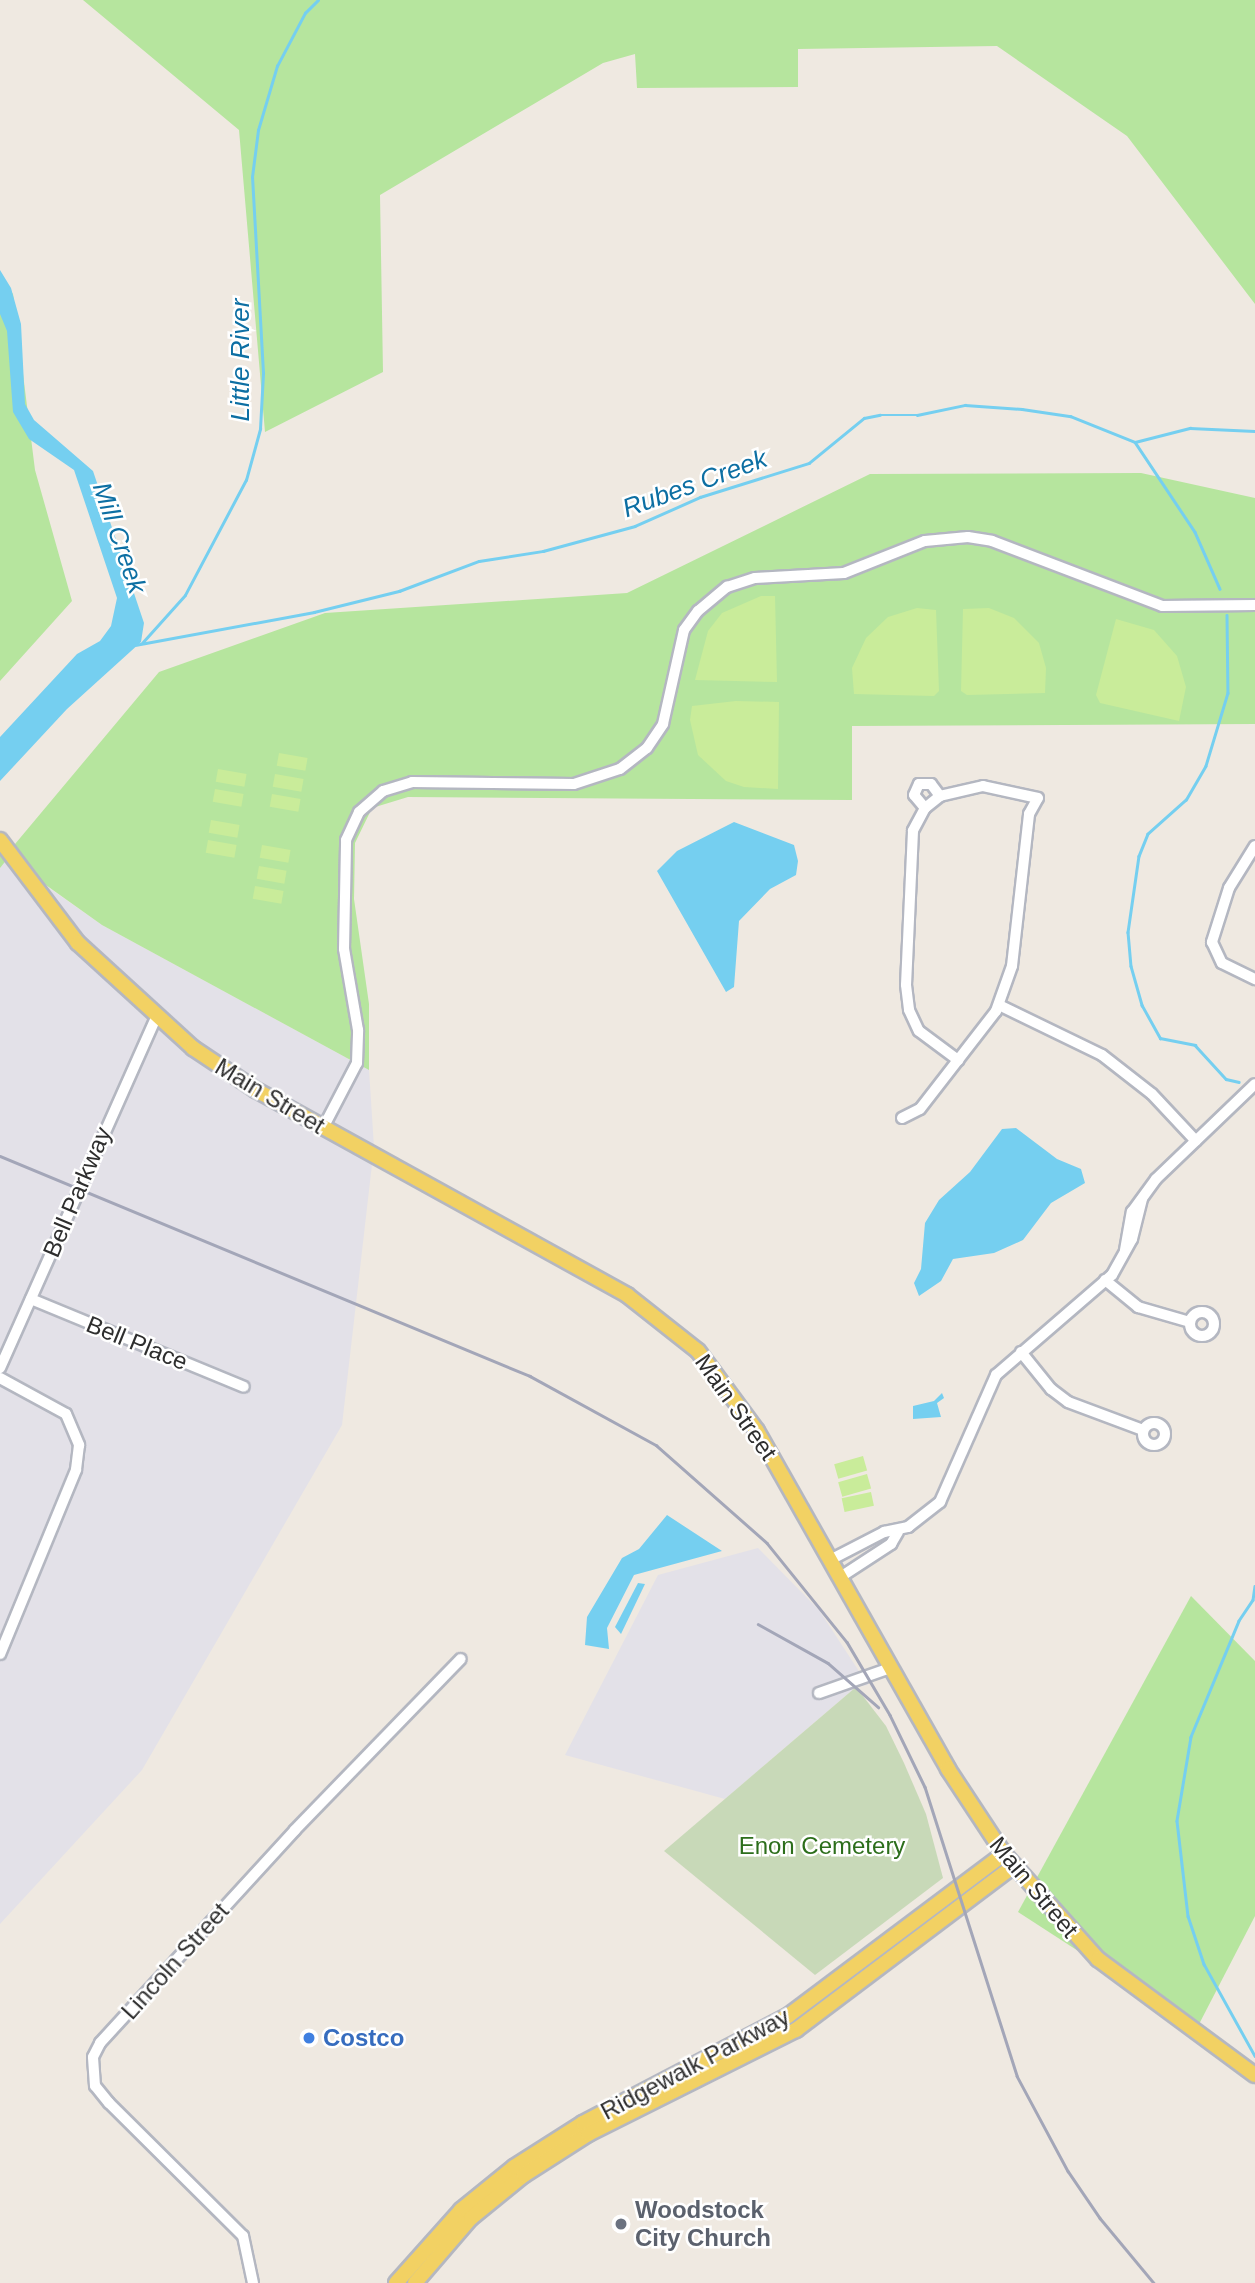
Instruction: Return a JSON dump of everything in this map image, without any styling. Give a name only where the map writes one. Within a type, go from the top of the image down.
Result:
[{"type":"main road","name":"Main Street","points":[[4,845],[78,943],[156,1017],[232,1076],[628,1295],[667,1324],[721,1377],[842,1576],[890,1668],[970,1805],[1004,1854],[1098,1959],[1255,2075]]},
{"type":"main road","name":"Ridgewalk Parkway","points":[[396,2283],[461,2210],[514,2167],[583,2123],[788,2017],[1004,1854]]},
{"type":"main road","name":"Ridgewalk Parkway","points":[[415,2283],[471,2218],[535,2167],[588,2134],[796,2030],[1014,1867]]},
{"type":"street","points":[[323,1128],[357,1063],[358,1030],[344,949],[346,840],[359,812],[383,791],[412,782],[574,784],[620,769],[647,748],[663,724],[684,630],[698,611],[727,587],[755,578],[844,573],[925,541],[968,537],[992,541],[1162,606],[1255,605]]},
{"type":"street","points":[[925,808],[914,795],[919,784],[931,784],[940,796]]},
{"type":"street","points":[[902,1118],[920,1109],[958,1060],[999,1005],[1016,949],[1029,814],[1038,798],[983,786],[940,796],[925,808],[913,831],[906,985],[909,1010],[919,1031],[958,1060]]},
{"type":"street","points":[[1255,846],[1229,888],[1212,942],[1222,962],[1255,979]]},
{"type":"street","points":[[999,1005],[1102,1055],[1152,1094],[1196,1141]]},
{"type":"street","name":"Bell Parkway","points":[[0,1368],[156,1017]]},
{"type":"street","points":[[842,1576],[891,1544],[898,1532],[940,1502],[991,1384],[1021,1352],[1105,1280],[1132,1239],[1142,1199],[1166,1167],[1255,1084]]},
{"type":"street","points":[[1105,1280],[1138,1307],[1190,1322]]},
{"type":"street","name":"Bell Place","points":[[31,1299],[244,1387]]},
{"type":"street","points":[[1021,1352],[1051,1389],[1069,1402],[1143,1430]]},
{"type":"street","points":[[0,1378],[66,1414],[79,1445],[76,1470],[1,1651]]},
{"type":"street","points":[[832,1559],[884,1532],[898,1532]]},
{"type":"street","name":"Lincoln Street","points":[[253,2283],[243,2236],[109,2104],[94,2085],[93,2057],[100,2043],[295,1830],[461,1660]]},
{"type":"street","points":[[819,1693],[890,1668]]},
{"type":"shaded area","points":[[5,857],[102,925],[369,1070],[374,1147],[342,1425],[142,1770],[0,1924],[0,868]]},
{"type":"shaded area","points":[[758,1548],[819,1610],[868,1685],[856,1687],[725,1799],[565,1755],[658,1575]]},
{"type":"green space","points":[[83,0],[1255,0],[1255,304],[1127,136],[997,46],[798,49],[798,87],[637,88],[635,54],[603,63],[380,195],[383,372],[265,432],[239,130]]},
{"type":"green space","points":[[0,278],[13,294],[35,470],[72,601],[0,681]]},
{"type":"green space","points":[[1141,473],[1255,498],[1255,724],[852,726],[852,800],[408,797],[372,808],[355,843],[354,899],[369,1004],[369,1070],[102,925],[8,858],[0,868],[0,849],[5,856],[159,672],[325,613],[627,593],[870,474]]},
{"type":"green space","points":[[761,596],[775,596],[777,682],[695,680],[708,631],[722,613]]},
{"type":"green space","points":[[917,608],[936,610],[939,691],[934,696],[854,694],[852,668],[866,638],[888,617]]},
{"type":"green space","points":[[989,608],[1014,618],[1039,643],[1046,668],[1045,693],[967,695],[961,691],[963,609]]},
{"type":"green space","points":[[1116,619],[1154,630],[1177,656],[1186,687],[1179,721],[1100,703],[1096,695]]},
{"type":"green space","points":[[736,701],[779,702],[778,789],[744,787],[726,781],[698,755],[690,720],[692,706]]},
{"type":"green space","points":[[279,753],[308,758],[305,771],[277,766]]},
{"type":"green space","points":[[218,769],[247,774],[244,787],[216,782]]},
{"type":"green space","points":[[275,774],[304,779],[301,792],[273,787]]},
{"type":"green space","points":[[215,789],[244,794],[241,807],[213,802]]},
{"type":"green space","points":[[272,794],[301,799],[298,812],[270,807]]},
{"type":"green space","points":[[211,820],[240,825],[237,838],[209,833]]},
{"type":"green space","points":[[208,840],[237,845],[234,858],[206,853]]},
{"type":"green space","points":[[262,845],[291,850],[288,863],[260,858]]},
{"type":"green space","points":[[259,866],[287,871],[284,884],[257,879]]},
{"type":"green space","points":[[255,886],[284,891],[281,904],[253,899]]},
{"type":"green space","points":[[863,1456],[867,1470],[838,1479],[834,1464]]},
{"type":"green space","points":[[867,1474],[871,1488],[842,1497],[838,1482]]},
{"type":"green space","points":[[871,1492],[874,1506],[845,1512],[842,1498]]},
{"type":"green space","points":[[1191,1596],[1255,1661],[1255,1916],[1197,2028],[1018,1912]]},
{"type":"green space","name":"Enon Cemetery","points":[[856,1687],[886,1726],[904,1763],[926,1814],[943,1878],[815,1975],[664,1851]]},
{"type":"water","points":[[0,270],[11,288],[21,324],[25,404],[34,420],[93,471],[144,623],[141,642],[67,709],[0,781],[0,737],[77,654],[100,641],[111,626],[117,598],[74,470],[29,439],[13,412],[7,331],[0,314]]},
{"type":"water","points":[[734,822],[794,845],[798,861],[796,875],[770,889],[739,921],[734,987],[726,992],[657,871],[677,851]]},
{"type":"water","points":[[1016,1128],[1057,1159],[1081,1169],[1085,1183],[1051,1203],[1023,1240],[994,1253],[953,1259],[941,1281],[919,1296],[914,1283],[921,1269],[925,1223],[939,1200],[970,1172],[1002,1129]]},
{"type":"water","points":[[942,1393],[944,1398],[937,1403],[941,1417],[913,1419],[913,1406],[934,1401]]},
{"type":"water","points":[[667,1515],[722,1551],[634,1575],[607,1628],[609,1649],[585,1645],[587,1617],[622,1558],[639,1549]]},
{"type":"water","points":[[638,1583],[645,1584],[621,1634],[615,1627]]},
{"type":"waterway","name":"Little River","points":[[142,643],[185,595],[246,480],[260,429],[263,373],[252,177],[258,130],[277,66],[305,13],[318,0]]},
{"type":"waterway","name":"Rubes Creek","points":[[135,645],[314,612],[399,591],[479,561],[543,551],[635,526],[700,497],[809,463],[864,418],[917,415],[965,405],[1070,416],[1135,442],[1190,428],[1255,431]]},
{"type":"waterway","points":[[1135,442],[1195,532],[1220,589]]},
{"type":"waterway","points":[[1227,615],[1228,693],[1206,766],[1186,800],[1148,834],[1139,856],[1128,932],[1131,966],[1142,1005],[1160,1038],[1195,1045],[1226,1079],[1239,1082]]},
{"type":"waterway","points":[[1255,1586],[1253,1600],[1239,1621],[1191,1737],[1177,1821],[1188,1916],[1204,1964],[1255,2056]]},
{"type":"railway","points":[[0,1156],[530,1376],[656,1445],[767,1543],[847,1642],[890,1715],[925,1787],[1017,2076],[1068,2171],[1100,2218],[1154,2283]]},
{"type":"railway","points":[[758,1624],[828,1663],[878,1707]]},
{"type":"place","name":"Costco","points":[[309,2038]]},
{"type":"place","name":"Woodstock City Church","points":[[621,2224]]},
{"type":"water label","name":"Mill Creek","points":[[119,538]]}]
